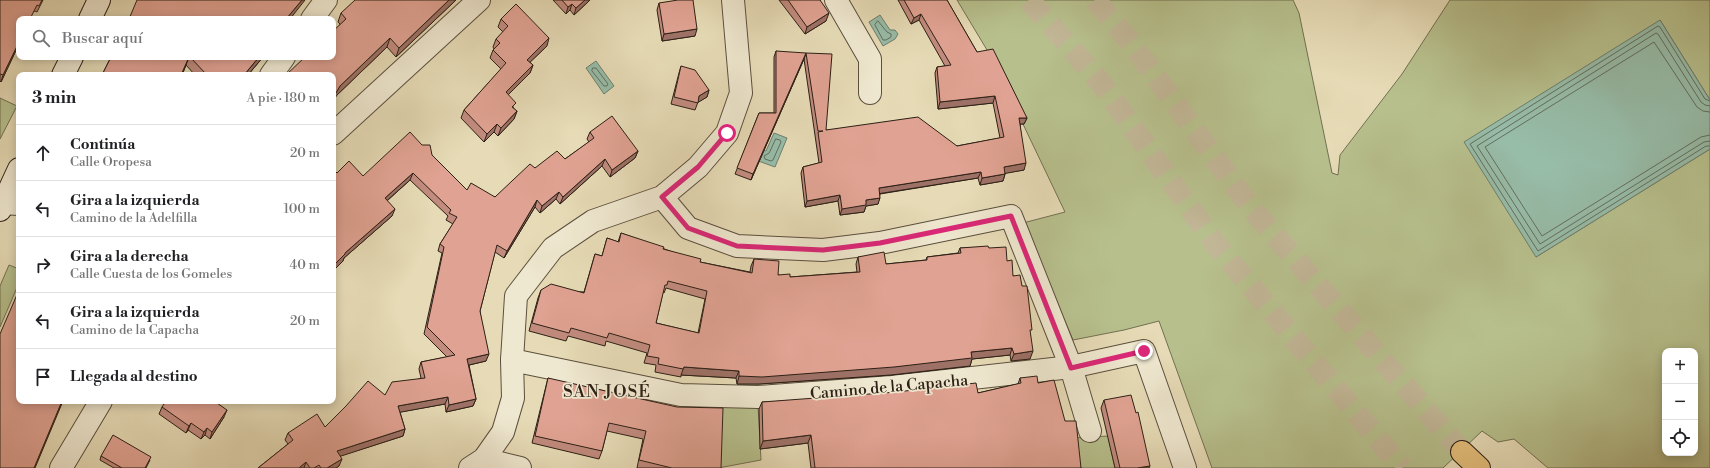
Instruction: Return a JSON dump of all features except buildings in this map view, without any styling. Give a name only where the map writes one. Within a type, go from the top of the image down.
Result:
[{"type":"highway","points":[[1462,452],[1480,468]]},
{"type":"street","points":[[91,16],[99,0]]},
{"type":"street","points":[[314,16],[326,0]]},
{"type":"street","points":[[336,131],[479,0]]},
{"type":"street","points":[[477,463],[503,432],[513,398],[512,360],[516,296],[553,248],[593,221],[662,197],[698,167],[727,133],[741,93],[733,0]]},
{"type":"street","points":[[836,0],[870,59],[870,93]]},
{"type":"street","points":[[64,72],[70,60]]},
{"type":"street","points":[[273,72],[282,60]]},
{"type":"street","points":[[5,205],[16,177]]},
{"type":"street","points":[[662,197],[688,228],[737,246],[823,250],[880,243],[1011,216],[1071,368],[1090,431]]},
{"type":"street","name":"Camino de la Capacha","points":[[512,360],[681,395],[758,397],[892,387],[1071,368],[1144,351],[1184,468]]},
{"type":"street","points":[[61,468],[99,404]]},
{"type":"street","points":[[477,463],[520,468]]},
{"type":"shaded area","points":[[957,0],[1293,0],[1299,13],[1332,173],[1338,175],[1340,155],[1402,74],[1450,0],[1710,0],[1710,100],[1660,20],[1536,257],[1710,149],[1710,468],[1548,468],[1514,439],[1498,442],[1482,431],[1443,468],[1212,468],[1159,321],[1124,330],[1073,340],[1023,223],[1065,212],[990,55]]},
{"type":"shaded area","points":[[0,98],[16,106],[16,108],[0,139]]},
{"type":"shaded area","points":[[9,265],[16,268],[16,290],[0,327],[0,286]]},
{"type":"shaded area","points":[[758,406],[761,460],[718,468],[720,407]]},
{"type":"shaded area","points":[[1108,436],[1115,468],[1077,468],[1074,438]]},
{"type":"water","points":[[880,15],[890,30],[895,30],[898,34],[895,39],[883,46],[869,22]]},
{"type":"water","points":[[1660,20],[1710,100],[1710,149],[1536,257],[1464,142]]},
{"type":"water","points":[[596,61],[614,86],[604,94],[586,68]]},
{"type":"water","points":[[774,133],[787,138],[775,167],[750,158],[753,149],[766,151]]},
{"type":"tunnel","points":[[1029,0],[1101,83],[1214,242],[1402,468]]},
{"type":"tunnel","points":[[1095,0],[1131,43],[1252,209],[1462,452]]},
{"type":"district","name":"SAN JOSÉ","points":[[607,391]]},
{"type":"route","points":[[727,133],[698,167],[662,197],[688,228],[737,246],[823,250],[880,243],[1011,216],[1071,368],[1144,351]]}]
